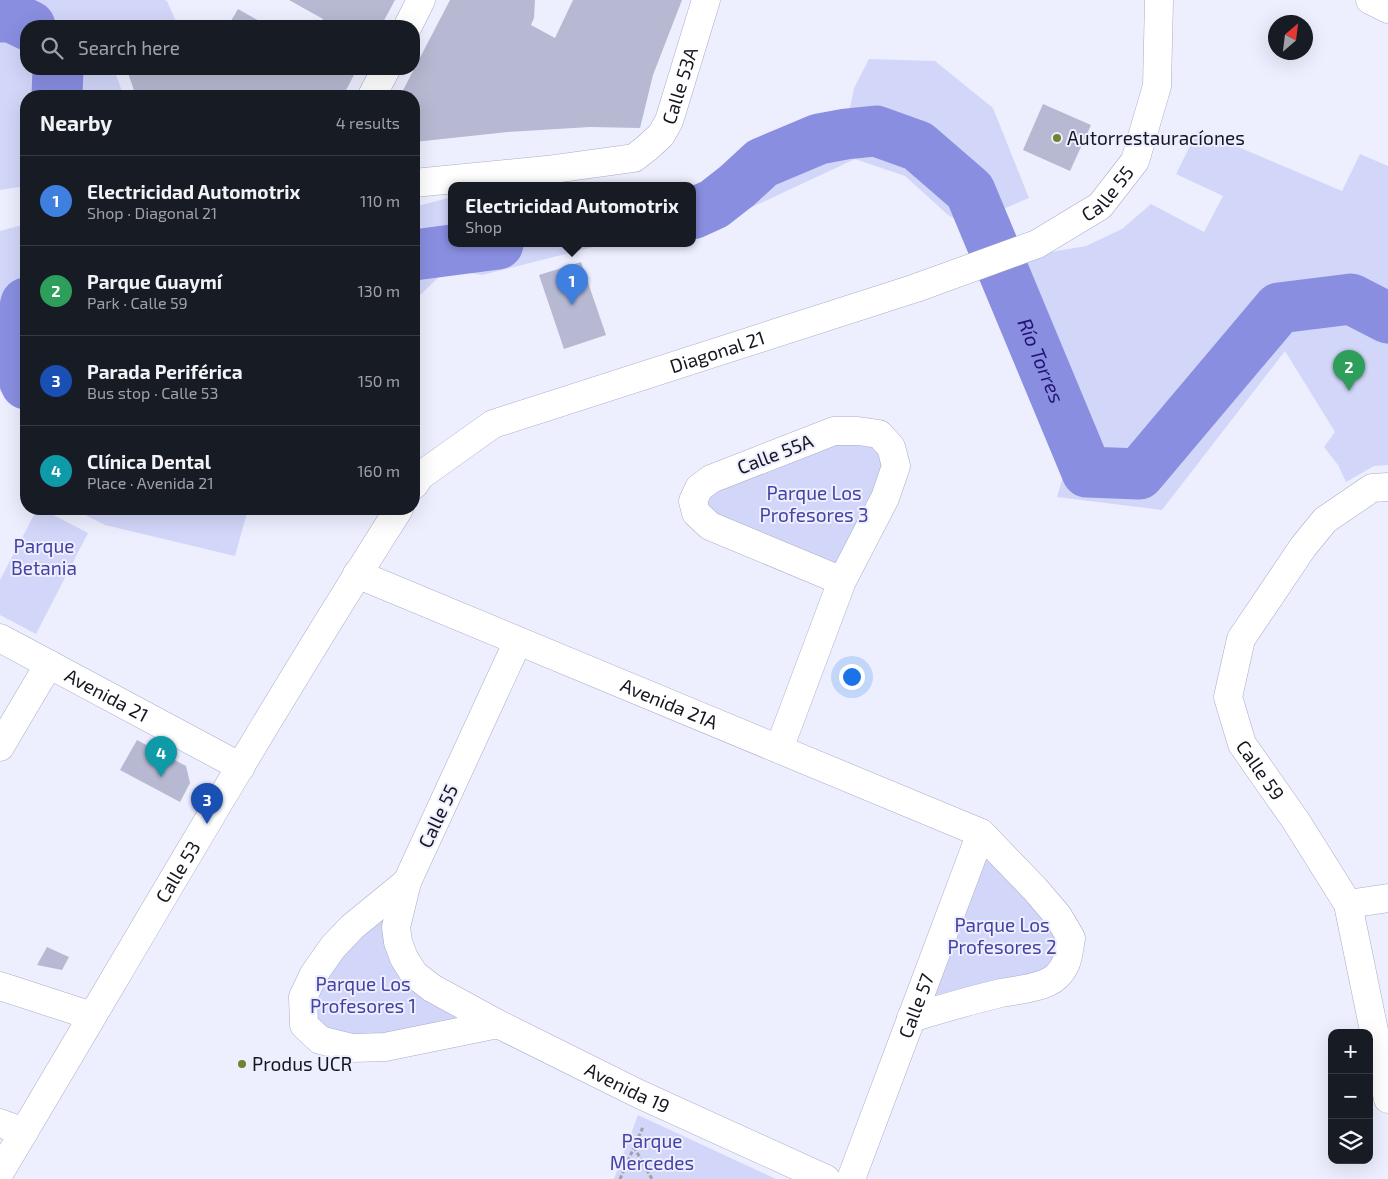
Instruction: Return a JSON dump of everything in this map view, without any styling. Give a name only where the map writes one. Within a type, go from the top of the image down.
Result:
[{"type":"street","points":[[411,20],[421,0]]},
{"type":"street","name":"Calle 53A","points":[[420,182],[547,170],[634,158],[661,135],[670,121],[706,0]]},
{"type":"street","name":"Calle 55","points":[[1036,244],[1100,206],[1135,161],[1157,86],[1159,0]]},
{"type":"street","points":[[1370,0],[1388,9]]},
{"type":"street","points":[[375,90],[383,75]]},
{"type":"street","name":"Diagonal 21","points":[[420,476],[493,424],[916,288],[1036,244]]},
{"type":"street","name":"Calle 55A","points":[[779,749],[842,581],[885,498],[896,466],[891,447],[879,434],[834,430],[712,479],[699,488],[693,501],[694,507],[696,513],[710,526],[842,581]]},
{"type":"street","name":"Calle 59","points":[[1388,487],[1372,488],[1325,520],[1303,547],[1241,639],[1228,697],[1242,744],[1296,821],[1348,904],[1388,1099]]},
{"type":"street","points":[[357,574],[395,515]]},
{"type":"street","name":"Avenida 21A","points":[[357,574],[981,833]]},
{"type":"street","name":"Calle 53","points":[[0,1172],[12,1128],[92,1016],[357,574]]},
{"type":"street","name":"Avenida 21","points":[[0,638],[241,767]]},
{"type":"street","name":"Calle 55","points":[[432,988],[414,974],[404,958],[398,942],[396,927],[407,882],[518,641]]},
{"type":"street","points":[[0,747],[49,664]]},
{"type":"street","points":[[911,1018],[983,998],[1034,987],[1055,978],[1066,965],[1072,938],[1058,916],[1035,889],[981,833]]},
{"type":"street","name":"Calle 57","points":[[851,1179],[981,833]]},
{"type":"street","points":[[407,882],[352,926],[333,947],[314,974],[303,997],[304,1025],[320,1040],[352,1048],[385,1047],[498,1024]]},
{"type":"street","points":[[1348,904],[1388,898]]},
{"type":"street","points":[[0,986],[92,1016]]},
{"type":"street","name":"Avenida 19","points":[[432,988],[498,1024],[654,1101],[826,1179]]},
{"type":"path","points":[[620,1179],[654,1101]]},
{"type":"path","points":[[634,1148],[652,1179]]},
{"type":"green space","points":[[0,0],[167,1],[175,20],[20,20],[20,75],[116,75],[122,90],[20,90],[20,187],[0,190]]},
{"type":"green space","points":[[869,59],[935,61],[993,108],[1029,198],[965,225],[948,215],[905,176],[855,159],[703,230],[696,231],[696,185],[705,184],[754,159],[848,118],[854,88]]},
{"type":"green space","points":[[1198,130],[1342,191],[1360,154],[1388,166],[1388,465],[1374,466],[1346,482],[1338,465],[1324,447],[1335,432],[1285,351],[1162,510],[1057,497],[1066,466],[982,264],[1086,246],[1122,229],[1151,204],[1204,232],[1223,196],[1176,174]]},
{"type":"green space","points":[[448,198],[448,247],[593,247],[482,275],[447,269],[420,295],[420,205]]},
{"type":"green space","points":[[20,226],[20,403],[0,391],[0,231]]},
{"type":"green space","name":"Parque Los Profesores 3","points":[[834,431],[891,447],[842,581],[710,526],[699,488]]},
{"type":"green space","name":"Parque Betania","points":[[34,515],[54,515],[88,533],[36,634],[0,615],[0,580]]},
{"type":"green space","points":[[85,515],[246,515],[235,556],[105,525]]},
{"type":"green space","name":"Parque Los Profesores 2","points":[[981,833],[1058,916],[1066,965],[911,1018]]},
{"type":"green space","name":"Parque Los Profesores 1","points":[[407,882],[404,958],[498,1024],[385,1047],[304,1025],[314,974]]},
{"type":"green space","name":"Parque Mercedes","points":[[638,1115],[776,1179],[614,1179]]},
{"type":"building","points":[[289,0],[395,0],[384,20],[323,19]]},
{"type":"building","points":[[450,0],[535,0],[534,18],[531,25],[555,38],[573,0],[682,0],[653,75],[640,128],[590,127],[508,132],[420,141],[420,90],[403,90],[411,75],[420,75],[420,58]]},
{"type":"building","points":[[238,9],[257,20],[232,20]]},
{"type":"building","points":[[129,75],[354,75],[346,90],[134,90]]},
{"type":"building","name":"Autorrestauracíones","points":[[1043,104],[1091,125],[1070,171],[1023,150]]},
{"type":"building","points":[[581,262],[606,335],[564,349],[539,275]]},
{"type":"building","points":[[137,740],[186,766],[190,783],[180,802],[120,770]]},
{"type":"building","points":[[47,947],[69,957],[62,970],[37,965]]},
{"type":"waterway","name":"Río Torres","points":[[0,17],[11,17],[20,21]]},
{"type":"waterway","name":"Río Torres","points":[[57,90],[58,75]]},
{"type":"waterway","name":"Río Torres","points":[[696,212],[714,204],[762,163],[819,139],[876,131],[918,146],[970,191],[1087,472],[1139,474],[1279,308],[1351,299],[1388,318]]},
{"type":"waterway","name":"Río Torres","points":[[420,254],[475,247]]},
{"type":"waterway","name":"Río Torres","points":[[20,328],[17,340],[20,369]]},
{"type":"place","name":"Autorrestauracíones","points":[[1057,138]]},
{"type":"place","name":"Electricidad Automotrix","points":[[572,305]]},
{"type":"place","name":"Parque Guaymí","points":[[1349,391]]},
{"type":"place","name":"Clínica Dental","points":[[161,777]]},
{"type":"place","name":"Parada Periférica","points":[[207,824]]},
{"type":"place","name":"Produs UCR","points":[[242,1064]]}]
